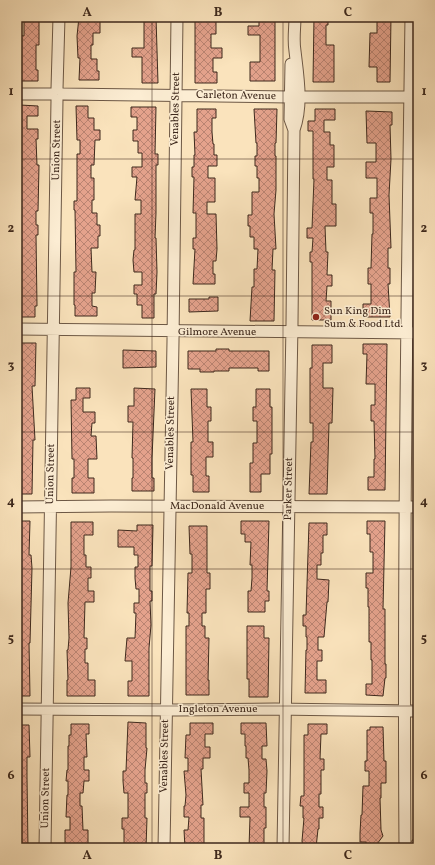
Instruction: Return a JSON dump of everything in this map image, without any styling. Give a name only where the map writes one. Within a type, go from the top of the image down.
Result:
[{"type":"street","name":"Union Street","points":[[45,848],[55,329],[59,17]]},
{"type":"street","name":"Venables Street","points":[[164,848],[177,17]]},
{"type":"street","name":"Parker Street","points":[[282,848],[292,332],[294,130],[290,119],[294,97],[291,63],[295,50],[295,17]]},
{"type":"street","points":[[405,848],[404,711],[406,333],[414,97],[411,17]]},
{"type":"street","name":"Carleton Avenue","points":[[17,94],[414,97]]},
{"type":"street","name":"Gilmore Avenue","points":[[17,329],[173,332],[418,333]]},
{"type":"street","name":"MacDonald Avenue","points":[[17,507],[418,507]]},
{"type":"street","name":"Ingleton Avenue","points":[[17,709],[284,709],[418,711]]},
{"type":"street","points":[[414,848],[418,843]]},
{"type":"building","points":[[24,17],[39,17],[39,45],[36,45],[36,70],[38,70],[38,81],[17,81],[17,35],[24,36]]},
{"type":"building","points":[[79,17],[100,17],[100,33],[93,33],[93,45],[91,45],[91,59],[97,59],[99,80],[79,80],[80,58],[78,58],[77,36]]},
{"type":"building","points":[[144,17],[156,17],[158,83],[142,83],[142,57],[132,57],[132,48],[144,48]]},
{"type":"building","points":[[195,17],[216,17],[216,34],[211,34],[211,48],[222,48],[222,58],[213,58],[213,72],[217,72],[217,83],[195,83]]},
{"type":"building","points":[[259,17],[275,17],[275,81],[250,81],[250,62],[260,62],[260,35],[248,35],[248,26],[259,26]]},
{"type":"building","points":[[314,17],[328,17],[328,25],[326,25],[326,45],[334,45],[334,82],[313,82]]},
{"type":"building","points":[[377,17],[391,17],[390,82],[377,82],[377,67],[369,67],[370,33],[377,33]]},
{"type":"building","points":[[20,105],[38,106],[38,116],[27,116],[27,129],[38,129],[38,139],[36,139],[37,165],[39,165],[38,211],[36,211],[38,235],[36,235],[37,306],[35,306],[35,317],[17,317],[17,266],[19,266],[19,249],[21,249],[21,235],[17,235],[17,154],[20,154],[20,139],[19,127],[17,127],[17,118],[20,118]]},
{"type":"building","points":[[76,106],[88,106],[88,118],[94,118],[94,130],[100,130],[100,140],[95,140],[94,165],[91,165],[91,178],[94,178],[94,200],[92,200],[92,213],[97,213],[97,225],[100,225],[98,248],[91,248],[92,272],[96,272],[95,293],[92,293],[92,306],[97,307],[97,316],[75,316],[74,272],[76,272],[74,201],[77,201],[77,154],[80,154],[80,140],[77,140]]},
{"type":"building","points":[[131,107],[156,107],[155,154],[158,154],[158,165],[156,165],[155,238],[157,272],[156,294],[154,294],[154,318],[142,318],[142,305],[137,305],[137,294],[134,294],[134,285],[142,285],[142,272],[134,272],[133,260],[135,250],[135,214],[141,214],[141,200],[135,200],[137,177],[132,177],[132,167],[142,167],[142,153],[138,153],[138,141],[133,141],[133,130],[137,130],[137,117],[131,117]]},
{"type":"building","points":[[197,109],[216,109],[216,118],[212,118],[212,132],[214,155],[217,155],[217,166],[208,166],[208,178],[215,178],[215,202],[207,202],[207,214],[216,214],[217,249],[216,261],[213,261],[215,284],[193,284],[195,249],[193,249],[193,238],[196,238],[196,213],[193,213],[194,177],[192,177],[192,167],[194,167],[194,132],[197,132]]},
{"type":"building","points":[[254,109],[277,109],[275,143],[276,190],[274,214],[276,249],[273,249],[272,270],[275,270],[274,321],[250,321],[252,287],[254,287],[254,269],[257,269],[258,249],[254,249],[254,237],[250,237],[250,226],[248,226],[248,215],[252,215],[252,192],[259,192],[259,178],[257,178],[257,166],[255,166],[257,143]]},
{"type":"building","points":[[315,109],[335,109],[335,120],[324,120],[324,132],[330,132],[330,145],[334,145],[334,167],[327,167],[327,180],[332,180],[332,204],[336,204],[336,226],[325,226],[326,252],[328,252],[327,275],[332,275],[332,286],[327,286],[326,301],[331,301],[331,320],[312,320],[312,262],[310,262],[310,252],[312,252],[313,238],[307,238],[307,228],[312,228],[314,179],[313,131],[308,131],[308,121],[315,121]]},
{"type":"building","points":[[366,111],[392,112],[392,125],[390,125],[391,159],[389,195],[391,248],[388,248],[388,268],[390,268],[390,284],[388,284],[390,317],[363,317],[363,304],[371,304],[371,284],[368,284],[368,268],[371,268],[373,213],[370,213],[370,198],[377,198],[377,178],[366,178],[366,162],[376,162],[376,143],[367,143]]},
{"type":"building","points":[[209,297],[218,297],[218,311],[189,312],[189,299],[209,299]]},
{"type":"building","points":[[17,343],[36,343],[35,386],[32,386],[35,440],[33,440],[32,494],[17,494]]},
{"type":"building","points":[[363,344],[387,344],[385,490],[368,490],[368,477],[374,477],[374,421],[371,421],[371,405],[375,405],[375,384],[366,384],[367,354],[363,354]]},
{"type":"building","points":[[312,345],[332,345],[332,363],[323,363],[323,388],[333,388],[332,423],[329,423],[327,494],[309,494],[311,442],[313,442],[313,423],[310,423],[310,368],[312,368]]},
{"type":"building","points":[[216,349],[229,349],[229,351],[269,351],[269,371],[258,371],[258,368],[229,368],[229,371],[214,372],[200,372],[200,369],[188,369],[188,351],[216,351]]},
{"type":"building","points":[[123,350],[156,351],[156,367],[123,368]]},
{"type":"building","points":[[76,388],[90,388],[90,398],[83,398],[83,412],[95,412],[95,423],[92,423],[91,436],[96,436],[97,459],[88,459],[88,478],[94,478],[94,493],[72,493],[74,459],[72,459],[71,400],[76,400]]},
{"type":"building","points":[[134,388],[155,389],[152,458],[152,478],[154,478],[154,491],[132,491],[133,422],[128,422],[128,406],[134,406]]},
{"type":"building","points":[[191,389],[207,389],[207,407],[211,407],[211,421],[208,421],[208,442],[213,442],[213,457],[206,457],[206,476],[209,476],[209,492],[193,492],[193,475],[191,475],[191,442],[193,442]]},
{"type":"building","points":[[256,389],[270,389],[270,407],[272,407],[272,454],[270,454],[270,474],[261,474],[261,492],[250,492],[250,463],[253,463],[253,443],[257,443],[257,421],[253,421],[253,407],[256,407]]},
{"type":"building","points":[[17,521],[30,521],[29,555],[31,555],[32,568],[29,643],[30,696],[17,696]]},
{"type":"building","points":[[241,521],[269,521],[267,591],[269,591],[269,601],[265,601],[265,612],[248,612],[248,591],[251,591],[252,578],[252,565],[250,565],[251,542],[245,542],[245,534],[241,534]]},
{"type":"building","points":[[367,521],[385,521],[383,609],[385,609],[386,678],[383,696],[366,695],[366,684],[372,684],[372,660],[371,642],[369,642],[369,607],[368,588],[366,588],[366,573],[373,573],[373,552],[370,552],[370,534],[367,534]]},
{"type":"building","points":[[71,522],[93,522],[93,535],[84,535],[84,555],[86,555],[86,567],[91,567],[91,578],[88,578],[88,591],[94,591],[94,602],[85,602],[84,638],[87,638],[85,663],[88,663],[88,680],[95,680],[95,696],[67,696]]},
{"type":"building","points":[[309,523],[327,523],[327,535],[323,535],[321,565],[317,565],[317,579],[329,580],[324,637],[318,637],[318,650],[322,650],[322,661],[317,661],[317,680],[326,680],[326,693],[305,693],[307,637],[306,626],[303,626],[303,615],[306,615]]},
{"type":"building","points":[[137,525],[153,525],[152,566],[150,566],[150,591],[152,591],[152,601],[150,601],[151,625],[149,648],[149,696],[128,696],[128,681],[132,681],[132,661],[125,661],[127,638],[135,638],[136,613],[134,613],[134,603],[139,603],[139,589],[136,589],[135,578],[135,567],[138,567],[138,555],[134,555],[134,547],[118,547],[118,530],[137,531]]},
{"type":"building","points":[[189,526],[207,526],[207,573],[210,573],[210,589],[206,589],[206,613],[202,613],[202,626],[205,626],[205,638],[209,638],[209,695],[186,695],[186,626],[189,626],[189,613],[187,613],[188,573],[192,573],[192,554],[190,554]]},
{"type":"building","points":[[247,626],[264,626],[264,638],[269,638],[268,697],[249,697],[249,679],[247,679]]},
{"type":"building","points":[[128,722],[146,723],[146,848],[124,848],[124,829],[122,829],[122,818],[128,818],[128,793],[124,793],[123,771],[126,771]]},
{"type":"building","points":[[190,723],[213,723],[213,734],[205,734],[205,747],[210,747],[210,758],[203,758],[203,769],[201,769],[203,805],[201,805],[201,818],[204,818],[204,848],[185,848],[184,830],[188,830],[189,817],[184,817],[186,795],[184,771],[188,771],[188,758],[185,758],[186,735],[190,735]]},
{"type":"building","points":[[241,723],[266,723],[267,746],[262,746],[262,759],[266,759],[267,771],[266,793],[264,793],[266,828],[264,828],[264,848],[249,848],[250,817],[240,817],[240,807],[249,807],[249,793],[244,793],[244,783],[249,783],[248,758],[246,758],[245,734],[241,734]]},
{"type":"building","points":[[71,724],[89,724],[89,734],[86,734],[87,757],[84,757],[84,770],[89,770],[89,781],[84,781],[83,793],[80,793],[83,830],[88,830],[88,848],[65,848],[65,830],[70,830],[70,817],[66,817],[68,781],[66,781]]},
{"type":"building","points":[[308,724],[327,724],[327,734],[321,734],[320,759],[324,759],[324,770],[321,770],[321,794],[319,794],[319,807],[323,807],[323,818],[319,818],[316,848],[303,848],[302,841],[304,818],[303,806],[300,806],[301,796],[304,796],[304,735],[308,735]]},
{"type":"building","points":[[17,725],[29,725],[30,757],[27,757],[28,848],[17,848]]},
{"type":"building","points":[[370,727],[383,727],[386,783],[381,783],[380,798],[381,830],[383,836],[374,848],[366,848],[366,842],[360,842],[360,833],[363,786],[369,786],[369,771],[365,771],[365,761],[367,761],[367,730],[370,730]]},
{"type":"place","name":"Sun King Dim Sum & Food Ltd.","points":[[316,317]]}]
